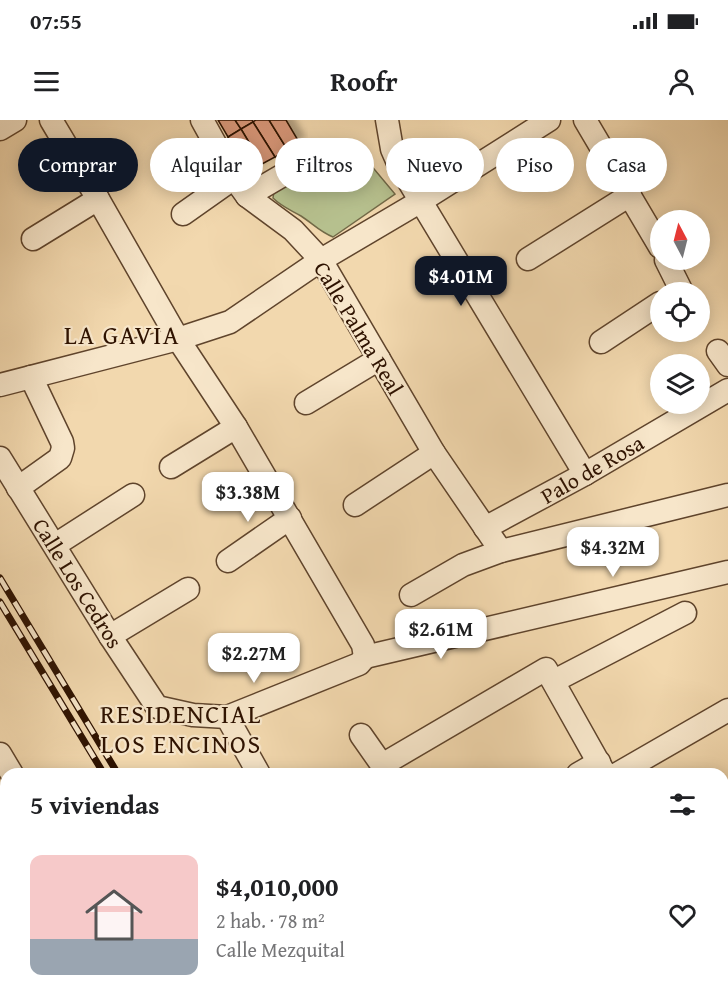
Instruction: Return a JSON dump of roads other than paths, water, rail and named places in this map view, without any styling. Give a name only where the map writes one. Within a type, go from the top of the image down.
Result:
[{"type":"street","points":[[0,129],[15,120]]},
{"type":"street","points":[[51,120],[99,199],[178,339],[236,428],[290,519],[364,651]]},
{"type":"street","name":"Calle Palma Real","points":[[202,120],[212,138]]},
{"type":"street","points":[[387,120],[392,149],[399,165],[585,474]]},
{"type":"street","points":[[0,385],[178,339],[230,322],[321,260],[421,201],[549,120]]},
{"type":"street","points":[[585,120],[650,230]]},
{"type":"street","points":[[247,196],[275,180]]},
{"type":"street","points":[[183,214],[214,192]]},
{"type":"street","name":"Calle Palma Real","points":[[244,192],[293,230],[321,260],[435,453],[501,551]]},
{"type":"street","points":[[528,259],[630,195]]},
{"type":"street","points":[[33,239],[99,199]]},
{"type":"street","points":[[601,342],[650,310]]},
{"type":"street","points":[[306,403],[379,360]]},
{"type":"street","points":[[18,488],[60,458],[63,448],[31,377]]},
{"type":"street","name":"Palo de Rosa","points":[[485,528],[585,474],[728,390]]},
{"type":"street","points":[[171,467],[236,428]]},
{"type":"street","points":[[355,505],[435,453]]},
{"type":"street","name":"Calle Los Cedros","points":[[0,458],[110,636],[157,707],[193,715],[227,717]]},
{"type":"street","points":[[55,545],[133,495]]},
{"type":"street","points":[[411,595],[463,565],[501,551],[728,495]]},
{"type":"street","points":[[228,561],[290,519]]},
{"type":"street","points":[[364,651],[728,572]]},
{"type":"street","points":[[110,636],[188,589]]},
{"type":"street","points":[[361,735],[382,765],[550,675],[685,613]]},
{"type":"street","points":[[256,768],[227,717],[359,664],[364,651]]},
{"type":"street","points":[[550,675],[606,768]]},
{"type":"street","points":[[611,768],[728,710]]},
{"type":"street","points":[[0,754],[8,768]]},
{"type":"railway","points":[[0,578],[114,768]]},
{"type":"railway","points":[[0,602],[100,768]]},
{"type":"district","name":"LA GAVIA","points":[[122,335]]},
{"type":"district","name":"RESIDENCIAL LOS ENCINOS","points":[[181,729]]}]
